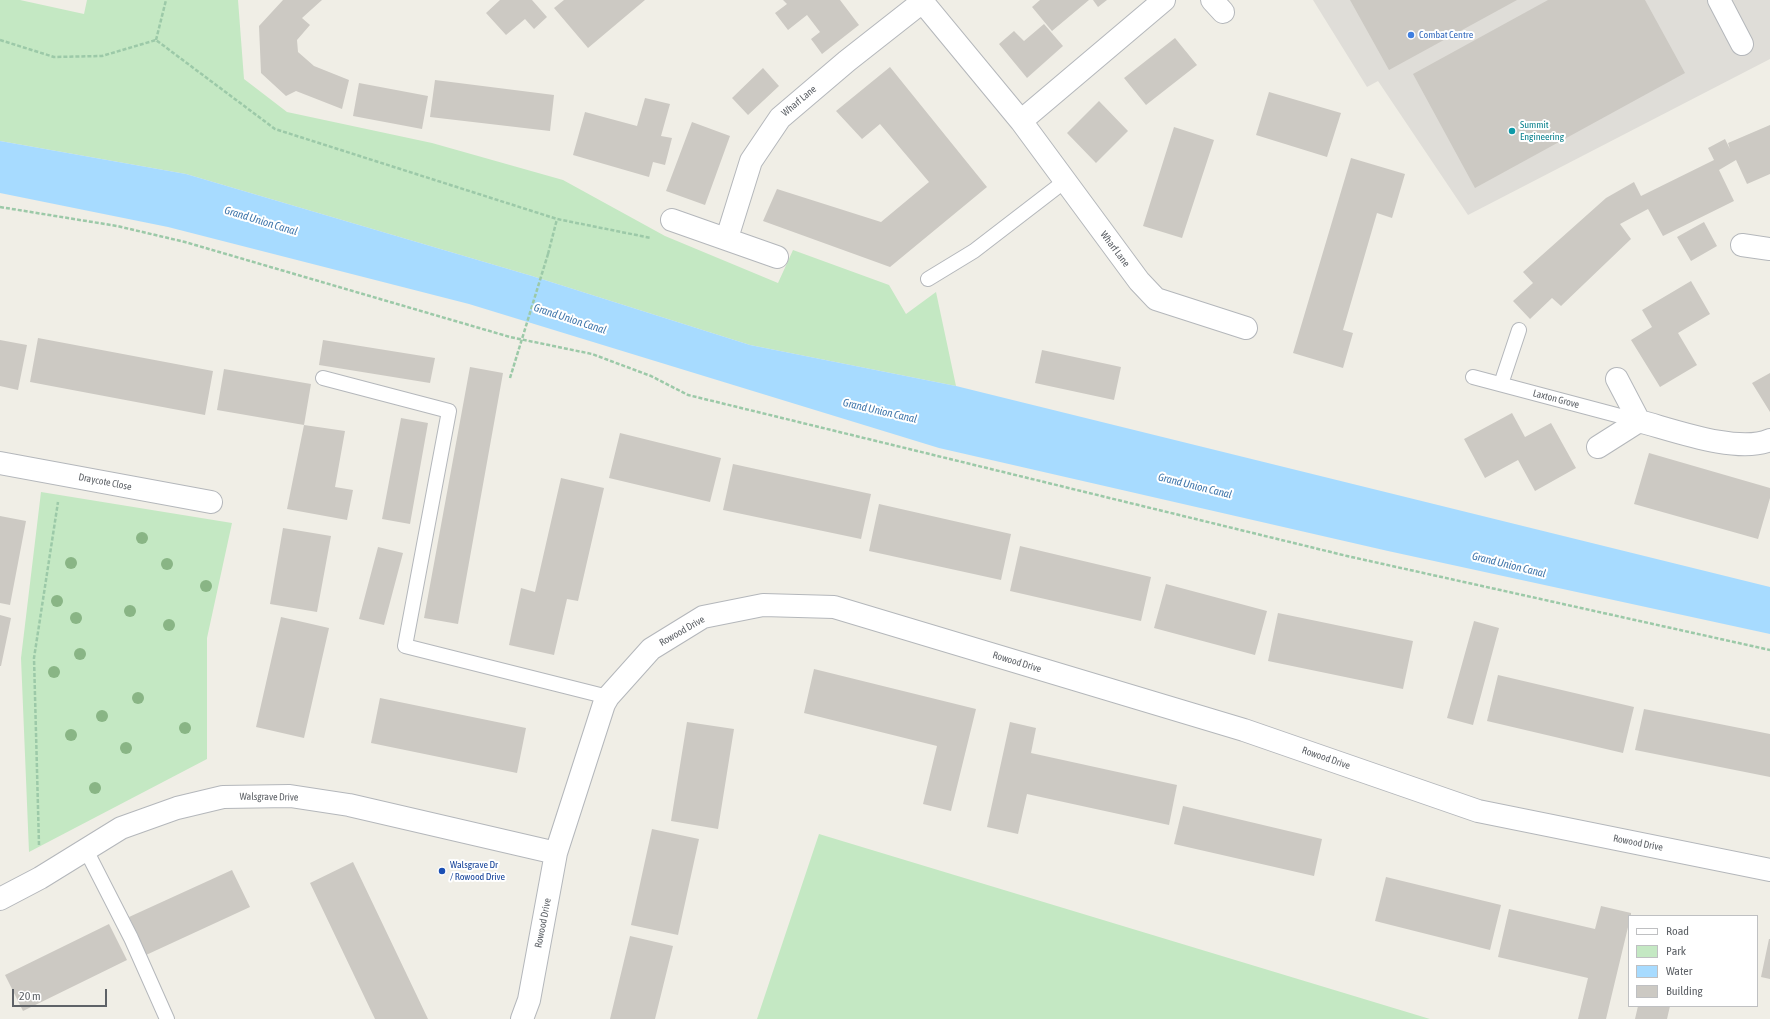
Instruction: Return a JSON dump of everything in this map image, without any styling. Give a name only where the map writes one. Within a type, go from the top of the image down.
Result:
[{"type":"street","points":[[1021,121],[1164,0]]},
{"type":"street","points":[[1719,0],[1742,44]]},
{"type":"street","name":"Wharf Lane","points":[[727,238],[751,160],[780,118],[847,61],[922,1],[1021,121],[1139,281],[1156,299],[1246,328]]},
{"type":"street","points":[[672,220],[777,256]]},
{"type":"street","points":[[1742,245],[1770,249]]},
{"type":"street","points":[[1598,447],[1639,421],[1617,379]]},
{"type":"street","name":"Laxton Grove","points":[[1639,421],[1727,444],[1763,443],[1770,440]]},
{"type":"street","name":"Draycote Close","points":[[0,463],[211,502]]},
{"type":"street","name":"Rowood Drive","points":[[522,1019],[529,1000],[556,853],[604,704],[608,697],[651,649],[703,617],[763,605],[834,607],[1244,730],[1478,811],[1770,870]]},
{"type":"street","name":"Walsgrave Drive","points":[[0,900],[40,878],[121,828],[177,808],[223,797],[290,796],[349,806],[556,853]]},
{"type":"lane","points":[[928,279],[974,251],[1065,181]]},
{"type":"lane","points":[[1501,384],[1519,330]]},
{"type":"lane","name":"Laxton Grove","points":[[1473,377],[1639,421]]},
{"type":"lane","points":[[322,378],[449,411],[405,646],[608,697]]},
{"type":"lane","points":[[86,850],[131,938],[167,1019]]},
{"type":"path","points":[[156,40],[166,0]]},
{"type":"path","points":[[0,40],[54,57],[102,56],[156,40]]},
{"type":"path","points":[[156,40],[275,129],[557,219],[660,240],[672,220]]},
{"type":"path","points":[[0,207],[117,226],[185,242],[510,337],[592,354],[651,376],[688,395],[1348,556],[1770,650]]},
{"type":"path","points":[[510,378],[548,254],[557,219]]},
{"type":"path","points":[[40,878],[34,658],[62,474]]},
{"type":"shaded area","points":[[1313,0],[1770,0],[1770,59],[1468,215],[1378,81],[1367,87]]},
{"type":"green space","points":[[0,0],[20,0],[84,14],[87,0],[238,0],[244,79],[287,112],[432,143],[563,180],[665,236],[778,283],[793,250],[889,285],[906,314],[936,292],[956,386],[750,345],[532,276],[186,174],[0,141]]},
{"type":"green space","points":[[41,492],[232,523],[207,638],[207,759],[29,852],[21,658]]},
{"type":"green space","points":[[819,834],[1430,1019],[757,1019]]},
{"type":"water","name":"Grand Union Canal","points":[[0,141],[186,174],[532,276],[750,345],[956,386],[1770,587],[1770,634],[1388,551],[939,448],[469,304],[168,227],[0,193]]},
{"type":"building","points":[[283,0],[322,0],[302,18],[310,25],[297,40],[298,52],[314,66],[349,80],[342,109],[296,91],[286,96],[261,73],[259,26]]},
{"type":"building","points":[[500,0],[532,0],[547,17],[534,29],[525,19],[506,35],[486,13]]},
{"type":"building","points":[[564,0],[645,0],[588,48],[554,8]]},
{"type":"building","points":[[783,0],[840,0],[859,25],[822,54],[811,39],[820,32],[807,15],[788,30],[775,13],[787,4]]},
{"type":"building","points":[[1040,0],[1089,0],[1052,31],[1032,7]]},
{"type":"building","points":[[1093,0],[1107,0],[1098,7]]},
{"type":"building","name":"Combat Centre","points":[[1350,0],[1517,0],[1389,70]]},
{"type":"building","name":"Summit Engineering","points":[[1548,0],[1645,0],[1685,73],[1475,188],[1413,74]]},
{"type":"building","points":[[1044,24],[1063,46],[1027,78],[999,44],[1014,31],[1024,41]]},
{"type":"building","points":[[1175,38],[1197,65],[1146,105],[1124,78]]},
{"type":"building","points":[[890,67],[987,187],[890,267],[763,221],[777,189],[881,222],[929,182],[880,124],[862,139],[836,111]]},
{"type":"building","points":[[763,68],[779,86],[748,115],[732,98]]},
{"type":"building","points":[[435,80],[554,95],[550,131],[430,117]]},
{"type":"building","points":[[359,83],[428,96],[422,129],[353,116]]},
{"type":"building","points":[[1269,92],[1341,113],[1327,157],[1256,135]]},
{"type":"building","points":[[645,98],[670,104],[661,136],[672,138],[665,165],[653,162],[649,177],[573,155],[585,112],[637,126]]},
{"type":"building","points":[[1099,101],[1128,131],[1096,163],[1067,133]]},
{"type":"building","points":[[692,122],[730,136],[705,205],[666,191]]},
{"type":"building","points":[[1770,125],[1770,174],[1747,184],[1736,160],[1719,170],[1734,201],[1663,236],[1648,209],[1620,224],[1631,239],[1561,306],[1552,298],[1530,319],[1513,301],[1533,283],[1523,272],[1606,198],[1634,182],[1641,196],[1714,160],[1708,148],[1725,139],[1730,149],[1728,143]]},
{"type":"building","points":[[1174,127],[1214,140],[1182,238],[1143,226]]},
{"type":"building","points":[[1351,158],[1405,174],[1392,218],[1377,213],[1343,330],[1353,333],[1343,368],[1293,353]]},
{"type":"building","points":[[1704,222],[1717,246],[1691,261],[1677,237]]},
{"type":"building","points":[[1691,281],[1710,314],[1678,333],[1697,365],[1660,387],[1631,340],[1652,327],[1642,310]]},
{"type":"building","points":[[38,338],[213,371],[205,415],[30,382]]},
{"type":"building","points":[[0,340],[27,345],[18,390],[0,386]]},
{"type":"building","points":[[323,340],[435,358],[430,383],[319,365]]},
{"type":"building","points":[[1042,350],[1121,367],[1114,400],[1035,383]]},
{"type":"building","points":[[470,367],[503,373],[458,624],[424,618]]},
{"type":"building","points":[[224,369],[311,384],[304,425],[217,410]]},
{"type":"building","points":[[1770,373],[1770,412],[1752,383]]},
{"type":"building","points":[[1512,413],[1525,437],[1551,423],[1576,468],[1535,491],[1518,460],[1485,478],[1464,439]]},
{"type":"building","points":[[401,418],[428,423],[410,524],[382,519]]},
{"type":"building","points":[[304,425],[345,431],[335,487],[353,490],[347,520],[287,509]]},
{"type":"building","points":[[620,433],[721,458],[710,502],[609,478]]},
{"type":"building","points":[[1649,453],[1770,488],[1770,498],[1758,539],[1634,504]]},
{"type":"building","points":[[733,464],[871,494],[861,539],[723,510]]},
{"type":"building","points":[[561,478],[604,488],[578,601],[567,599],[554,655],[509,645],[521,588],[535,592]]},
{"type":"building","points":[[879,504],[1011,534],[1001,580],[869,551]]},
{"type":"building","points":[[0,516],[26,521],[10,605],[0,603]]},
{"type":"building","points":[[283,528],[331,536],[317,612],[270,604]]},
{"type":"building","points":[[1020,546],[1151,577],[1141,621],[1010,591]]},
{"type":"building","points":[[378,547],[403,553],[384,625],[359,619]]},
{"type":"building","points":[[1166,584],[1267,611],[1255,655],[1154,628]]},
{"type":"building","points":[[1278,613],[1413,641],[1403,689],[1268,661]]},
{"type":"building","points":[[0,615],[11,618],[1,666],[0,666]]},
{"type":"building","points":[[281,617],[329,628],[304,738],[256,727]]},
{"type":"building","points":[[1474,621],[1499,628],[1473,725],[1447,718]]},
{"type":"building","points":[[814,669],[976,709],[951,811],[923,804],[937,746],[804,713]]},
{"type":"building","points":[[1498,675],[1634,707],[1623,753],[1487,721]]},
{"type":"building","points":[[380,698],[526,728],[517,773],[371,743]]},
{"type":"building","points":[[1644,709],[1770,734],[1770,777],[1635,750]]},
{"type":"building","points":[[687,722],[734,729],[718,829],[671,821]]},
{"type":"building","points":[[1010,722],[1036,728],[1031,753],[1177,785],[1169,825],[1027,794],[1018,834],[987,827]]},
{"type":"building","points":[[1183,806],[1322,839],[1314,876],[1174,844]]},
{"type":"building","points":[[652,829],[699,839],[678,935],[631,925]]},
{"type":"building","points":[[353,862],[428,1019],[375,1019],[310,883]]},
{"type":"building","points":[[232,870],[250,907],[146,955],[129,917]]},
{"type":"building","points":[[1386,877],[1501,905],[1490,950],[1375,921]]},
{"type":"building","points":[[1601,906],[1631,913],[1631,915],[1628,915],[1628,927],[1606,1019],[1578,1019],[1588,978],[1498,957],[1509,909],[1595,929]]},
{"type":"building","points":[[109,924],[127,960],[23,1011],[5,975]]},
{"type":"building","points":[[630,936],[673,946],[655,1019],[610,1019]]},
{"type":"building","points":[[1770,939],[1770,979],[1761,977]]},
{"type":"building","points":[[1638,1007],[1670,1007],[1667,1019],[1635,1019]]},
{"type":"place","name":"Combat Centre","points":[[1411,35]]},
{"type":"place","name":"Summit Engineering","points":[[1512,131]]},
{"type":"place","name":"Walsgrave Dr / Rowood Drive","points":[[442,871]]}]
